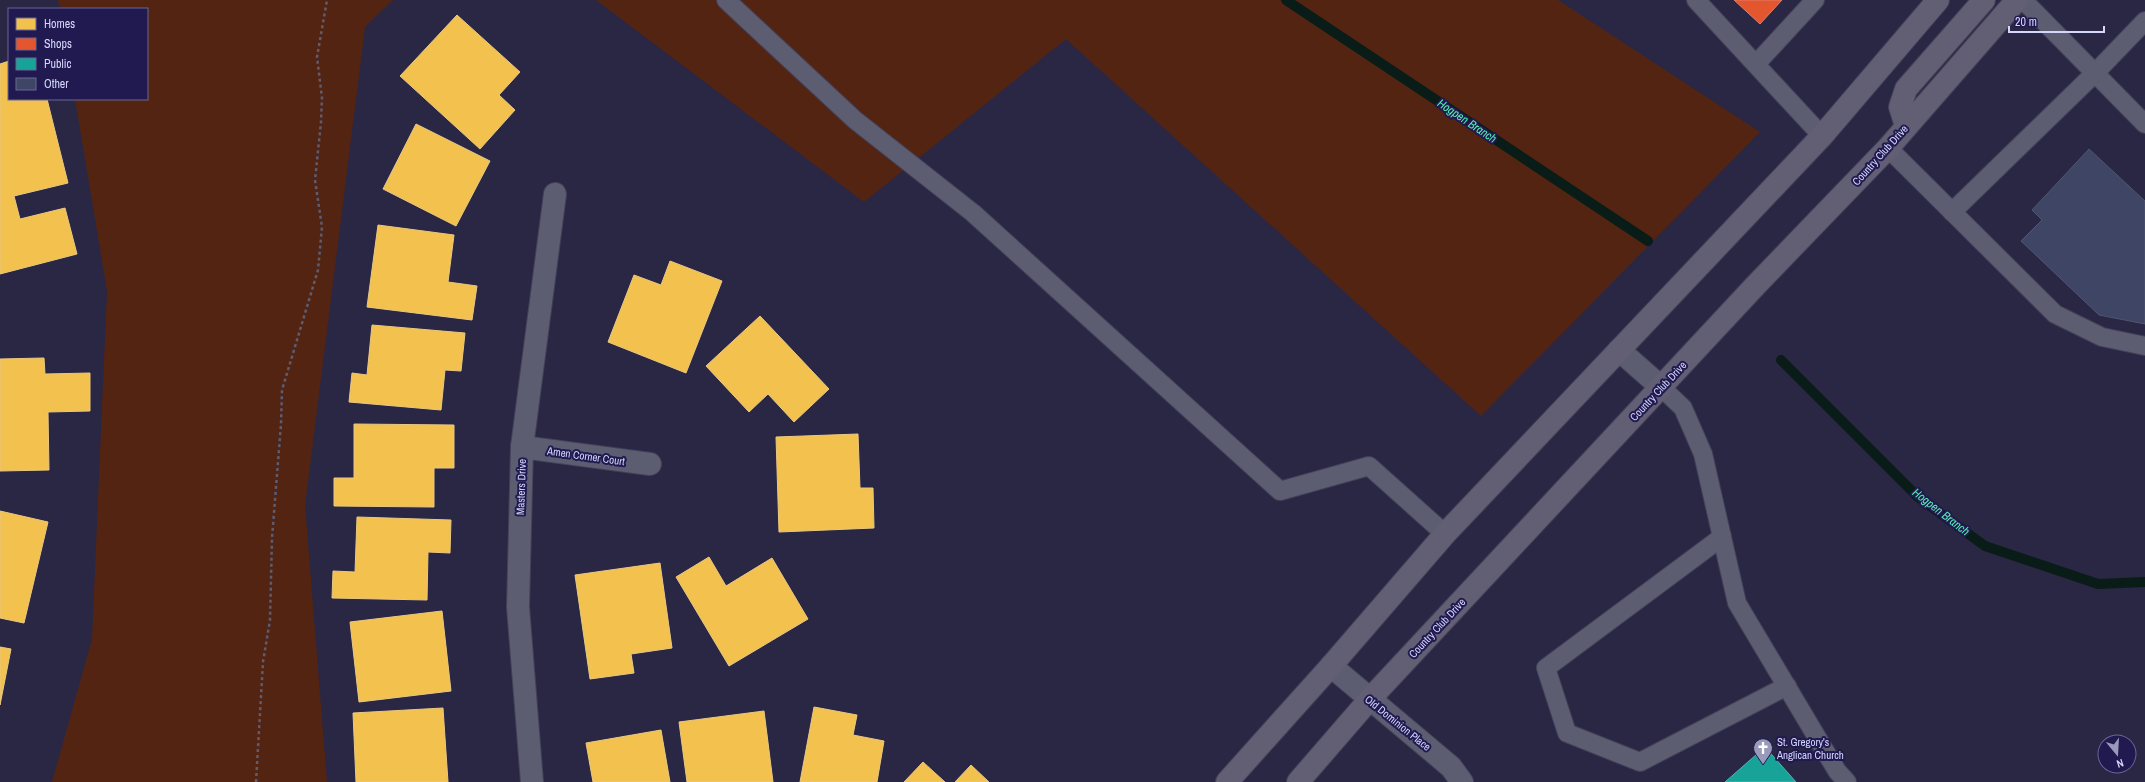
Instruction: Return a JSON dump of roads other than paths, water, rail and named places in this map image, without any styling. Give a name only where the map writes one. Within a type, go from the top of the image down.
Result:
[{"type":"main road","points":[[1227,782],[1331,666],[1445,534],[1822,136],[1938,0]]},
{"type":"main road","points":[[1906,126],[1900,107],[1906,89],[1984,0]]},
{"type":"main road","name":"Country Club Drive","points":[[1298,782],[1369,700],[1662,388],[1755,286],[1888,148],[2017,0]]},
{"type":"street","name":"Masters Drive","points":[[532,782],[518,607],[522,447],[555,194]]},
{"type":"street","points":[[1619,350],[1662,388]]},
{"type":"street","name":"Amen Corner Court","points":[[522,447],[650,464]]},
{"type":"street","name":"Old Dominion Place","points":[[1331,666],[1369,700],[1452,768],[1462,782]]},
{"type":"lane","points":[[726,0],[855,120],[973,213],[1280,490],[1369,466],[1445,534]]},
{"type":"lane","points":[[1696,0],[1822,136]]},
{"type":"lane","points":[[1756,64],[1815,0]]},
{"type":"lane","points":[[2023,0],[2145,124]]},
{"type":"lane","points":[[1952,212],[2095,73],[2145,21]]},
{"type":"lane","points":[[1888,148],[2055,314],[2102,337],[2145,346]]},
{"type":"lane","points":[[1662,388],[1683,408],[1703,454],[1737,603],[1837,771],[1847,782]]},
{"type":"lane","points":[[1722,537],[1546,668],[1567,733],[1640,762],[1787,686]]},
{"type":"waterway","name":"Hogpen Branch","points":[[1286,0],[1648,241]]},
{"type":"waterway","name":"Hogpen Branch","points":[[1781,360],[1918,497],[1985,546],[2098,584],[2145,582]]},
{"type":"place","name":"St. Gregory's Anglican Church","points":[[1763,765]]}]
